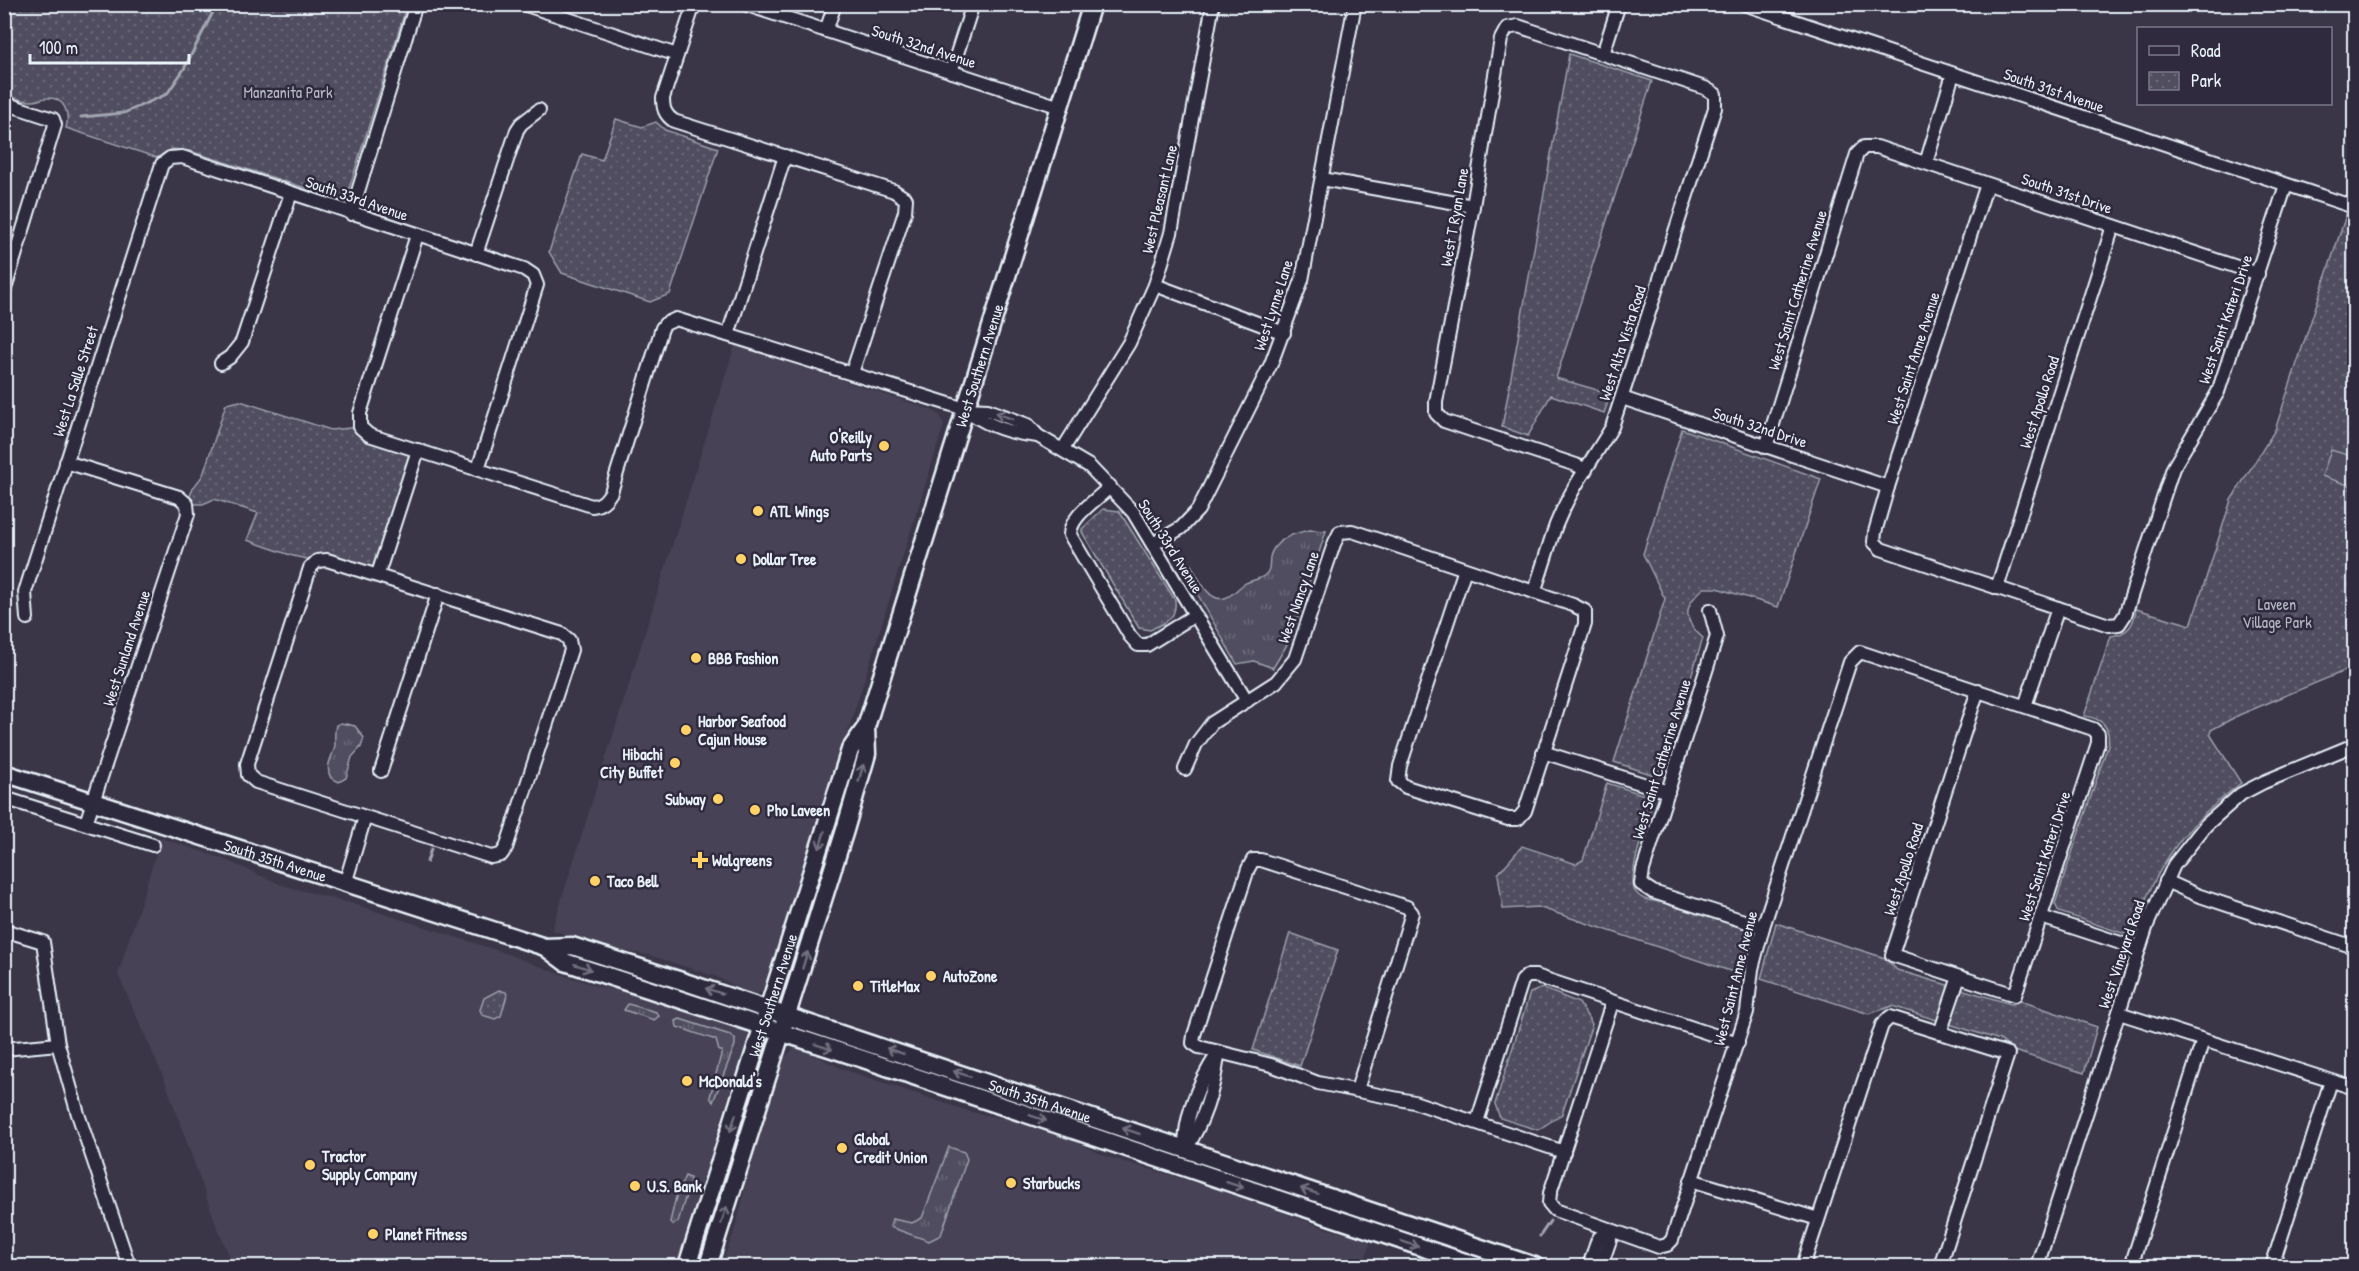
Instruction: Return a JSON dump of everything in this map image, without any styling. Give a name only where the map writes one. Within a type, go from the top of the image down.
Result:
[{"type":"main road","name":"West Southern Avenue","points":[[687,1266],[770,1010],[850,750],[866,727],[1092,4]]},
{"type":"main road","name":"West Southern Avenue","points":[[708,1266],[783,1033],[867,754],[866,727]]},
{"type":"main road","name":"South 35th Avenue","points":[[4,773],[545,947],[565,962],[1477,1266]]},
{"type":"main road","name":"South 35th Avenue","points":[[545,947],[572,946],[1535,1266]]},
{"type":"main road","points":[[1072,1130],[1078,1113]]},
{"type":"street","points":[[351,214],[416,4]]},
{"type":"street","points":[[523,4],[554,9],[677,55]]},
{"type":"street","points":[[694,4],[663,98],[665,113],[674,121],[894,191],[906,199],[905,212],[852,373]]},
{"type":"street","name":"South 32nd Avenue","points":[[744,4],[1060,107]]},
{"type":"street","points":[[826,31],[835,4]]},
{"type":"street","points":[[951,72],[973,4]]},
{"type":"street","name":"West Pleasant Lane","points":[[1063,449],[1129,344],[1155,285],[1172,233],[1213,4]]},
{"type":"street","name":"West Lynne Lane","points":[[1153,544],[1181,528],[1198,510],[1284,333],[1302,280],[1355,4]]},
{"type":"street","points":[[1603,54],[1619,4]]},
{"type":"street","name":"South 31st Avenue","points":[[1744,4],[2355,207]]},
{"type":"street","name":"West T Ryan Lane","points":[[1586,470],[1444,421],[1436,413],[1436,402],[1473,206],[1501,39],[1507,28],[1518,26],[1603,54]]},
{"type":"street","name":"West Alta Vista Road","points":[[1534,592],[1556,524],[1612,427],[1715,108],[1715,94],[1705,88],[1603,54]]},
{"type":"street","points":[[1926,164],[1953,74]]},
{"type":"street","points":[[4,104],[53,119],[55,132],[4,292]]},
{"type":"street","points":[[476,254],[517,130],[520,124],[538,110]]},
{"type":"street","name":"South 31st Drive","points":[[1864,147],[1877,147],[2258,274]]},
{"type":"street","name":"West Saint Catherine Avenue","points":[[1766,447],[1857,154],[1864,147]]},
{"type":"street","points":[[728,335],[785,156]]},
{"type":"street","name":"South 33rd Avenue","points":[[170,158],[182,157],[524,269],[533,275],[537,285],[478,469],[592,506],[602,504],[610,492],[662,328],[670,320],[682,320],[852,373],[965,409],[983,423],[1021,435],[1038,436],[1089,466],[1133,512],[1247,701]]},
{"type":"street","name":"West La Salle Street","points":[[27,618],[25,592],[162,164],[170,158]]},
{"type":"street","points":[[1322,179],[1473,206]]},
{"type":"street","name":"West Saint Anne Avenue","points":[[1987,184],[1888,487],[1874,542],[1881,549],[1997,588]]},
{"type":"street","name":"West Saint Kateri Drive","points":[[2058,608],[2109,625],[2119,624],[2126,615],[2173,468],[2218,392],[2286,185]]},
{"type":"street","points":[[221,363],[230,357],[242,342],[291,193]]},
{"type":"street","name":"West Apollo Road","points":[[1997,588],[2113,226]]},
{"type":"street","points":[[417,235],[360,413],[360,427],[369,435],[478,469]]},
{"type":"street","points":[[1155,285],[1284,333]]},
{"type":"street","name":"South 32nd Drive","points":[[1622,398],[1888,487]]},
{"type":"street","points":[[378,574],[418,450]]},
{"type":"street","name":"West Sunland Avenue","points":[[66,462],[179,497],[187,504],[188,514],[86,824]]},
{"type":"street","points":[[1110,486],[1076,518],[1070,528],[1072,540],[1084,556],[1130,636],[1138,645],[1147,645],[1195,615]]},
{"type":"street","name":"West Nancy Lane","points":[[1185,769],[1196,744],[1212,723],[1276,682],[1295,659],[1340,532],[1352,531],[1465,569]]},
{"type":"street","points":[[327,560],[378,574],[562,634],[569,640],[571,650],[506,848],[501,855],[491,857],[256,782],[248,775],[246,764],[310,568],[317,561],[327,560]]},
{"type":"street","points":[[1465,569],[1574,605],[1585,611],[1585,624],[1544,752],[1524,811],[1518,819],[1508,819],[1406,787],[1398,781],[1400,766],[1465,569]]},
{"type":"street","points":[[1978,690],[2025,706],[2058,608],[1997,588]]},
{"type":"street","points":[[381,771],[438,594]]},
{"type":"street","name":"West Saint Catherine Avenue","points":[[1710,610],[1717,636],[1643,870],[1641,884],[1653,892],[1763,927]]},
{"type":"street","name":"West Saint Anne Avenue","points":[[1609,1229],[1659,1247],[1667,1245],[1672,1240],[1748,1012],[1752,969],[1763,927],[1850,662],[1860,652],[1978,690]]},
{"type":"street","name":"West Apollo Road","points":[[1959,977],[1892,955],[1978,690]]},
{"type":"street","name":"West Saint Kateri Drive","points":[[1959,977],[2015,995],[2098,743],[2098,734],[2093,729],[2025,706]]},
{"type":"street","name":"West Vineyard Road","points":[[2037,1266],[2139,949],[2166,880],[2189,845],[2206,825],[2241,794],[2355,745]]},
{"type":"street","points":[[1544,752],[1668,792]]},
{"type":"street","points":[[4,798],[153,845]]},
{"type":"street","points":[[345,884],[366,817]]},
{"type":"street","points":[[1357,1090],[1412,912],[1407,907],[1261,860],[1253,860],[1248,869],[1193,1042],[1199,1047],[1271,1065],[1318,1083],[1414,1102],[1564,1152]]},
{"type":"street","points":[[2166,880],[2197,895],[2355,946]]},
{"type":"street","points":[[2041,917],[2139,949]]},
{"type":"street","points":[[4,930],[42,942],[58,1044],[78,1114],[129,1266]]},
{"type":"street","points":[[1477,1122],[1522,981],[1527,976],[1536,976],[1612,1003],[1738,1042]]},
{"type":"street","points":[[1940,1033],[1959,977]]},
{"type":"street","points":[[1609,1229],[1555,1209],[1549,1203],[1612,1003]]},
{"type":"street","points":[[2119,1013],[2355,1088]]},
{"type":"street","points":[[1803,1266],[1882,1024],[1890,1017],[2008,1054],[1940,1266]]},
{"type":"street","points":[[2131,1266],[2204,1040]]},
{"type":"street","points":[[4,1048],[58,1044]]},
{"type":"street","points":[[1185,1150],[1185,1130],[1199,1107],[1203,1076],[1218,1053]]},
{"type":"street","points":[[2271,1266],[2331,1081]]},
{"type":"street","points":[[1691,1180],[1818,1219]]},
{"type":"street","points":[[1589,1266],[1598,1239],[1609,1229]]},
{"type":"street","points":[[1601,1266],[1610,1240],[1609,1229]]},
{"type":"shaded area","points":[[735,345],[932,410],[940,416],[944,425],[769,984],[762,992],[756,994],[749,993],[717,977],[649,955],[612,949],[552,930]]},
{"type":"shaded area","points":[[161,838],[221,858],[282,885],[357,905],[502,952],[560,974],[598,986],[635,994],[742,1028],[747,1033],[750,1046],[734,1080],[714,1142],[709,1175],[678,1266],[234,1266],[218,1230],[165,1081],[118,974]]},
{"type":"shaded area","points":[[794,1048],[803,1049],[840,1068],[971,1112],[1018,1121],[1055,1133],[1108,1157],[1228,1192],[1327,1229],[1371,1240],[1363,1266],[721,1266],[733,1235],[750,1162],[784,1058]]},
{"type":"green space","name":"Manzanita Park","points":[[5,4],[407,5],[347,195],[344,199],[340,199],[190,151],[172,149],[158,158],[66,128],[65,107],[58,100],[47,98],[26,101],[5,94]]},
{"type":"green space","points":[[1569,54],[1652,81],[1556,378],[1611,394],[1604,413],[1551,395],[1528,436],[1502,427]]},
{"type":"green space","points":[[616,119],[642,127],[656,122],[665,130],[718,148],[670,294],[650,302],[562,273],[549,252],[582,154],[602,160]]},
{"type":"green space","name":"Laveen Village Park","points":[[2347,212],[2354,215],[2354,667],[2239,715],[2211,730],[2210,734],[2241,783],[2203,815],[2175,847],[2153,883],[2134,929],[2125,934],[2059,912],[2055,904],[2108,745],[2109,738],[2104,724],[2084,716],[2111,636],[2129,628],[2134,620],[2136,609],[2191,625],[2231,500],[2275,430]]},
{"type":"green space","points":[[240,401],[331,430],[360,427],[418,450],[378,574],[293,556],[247,540],[258,513],[214,499],[203,504],[187,504],[193,488],[203,475],[226,404]]},
{"type":"green space","points":[[1682,429],[1821,479],[1778,607],[1717,588],[1704,588],[1692,601],[1688,613],[1689,619],[1691,625],[1703,638],[1660,777],[1614,762],[1665,599],[1643,554]]},
{"type":"green space","points":[[2331,450],[2354,457],[2354,487],[2322,476]]},
{"type":"green space","points":[[1103,509],[1119,511],[1175,600],[1174,612],[1169,620],[1150,630],[1139,628],[1082,532],[1082,529]]},
{"type":"green space","points":[[1310,530],[1326,531],[1291,638],[1273,668],[1254,661],[1237,664],[1184,570],[1191,565],[1209,593],[1225,598],[1244,584],[1267,573],[1272,551],[1280,541],[1291,535]]},
{"type":"green space","points":[[341,723],[355,726],[364,738],[361,747],[352,757],[346,778],[339,782],[331,778],[328,769],[335,745],[336,725]]},
{"type":"green space","points":[[1607,783],[1654,798],[1633,873],[1633,884],[1637,894],[1646,900],[1660,902],[1749,930],[1745,976],[1538,907],[1503,909],[1498,874],[1522,846],[1576,864],[1583,860]]},
{"type":"green space","points":[[1776,923],[1885,958],[1897,970],[2011,1004],[2021,1001],[2097,1027],[2084,1073],[2014,1051],[2000,1040],[1892,1006],[1869,1014],[1761,979]]},
{"type":"green space","points":[[1290,933],[1338,950],[1300,1066],[1253,1050]]},
{"type":"green space","points":[[1542,988],[1579,1003],[1592,1024],[1562,1114],[1538,1130],[1500,1118],[1495,1104],[1530,993]]},
{"type":"green space","points":[[499,990],[506,992],[507,995],[501,1016],[495,1019],[482,1015],[480,1010],[484,998]]},
{"type":"green space","points":[[628,1004],[656,1012],[659,1016],[654,1020],[624,1010]]},
{"type":"green space","points":[[680,1019],[730,1035],[735,1039],[735,1045],[713,1102],[710,1097],[722,1051],[719,1051],[716,1040],[677,1027],[676,1021]]},
{"type":"green space","points":[[949,1147],[964,1152],[967,1159],[941,1235],[929,1241],[890,1227],[892,1219],[912,1223],[922,1218]]},
{"type":"green space","points":[[685,1176],[690,1178],[690,1182],[678,1222],[673,1225],[670,1222],[676,1197]]},
{"type":"waterway","points":[[81,117],[124,113],[167,94],[184,69],[217,4]]},
{"type":"waterway","points":[[427,862],[431,849]]},
{"type":"waterway","points":[[1540,1236],[1550,1221]]},
{"type":"place","name":"O'Reilly Auto Parts","points":[[884,446]]},
{"type":"place","name":"ATL Wings","points":[[758,511]]},
{"type":"place","name":"Dollar Tree","points":[[741,559]]},
{"type":"place","name":"BBB Fashion","points":[[696,658]]},
{"type":"place","name":"Harbor Seafood Cajun House","points":[[686,730]]},
{"type":"place","name":"Hibachi City Buffet","points":[[675,763]]},
{"type":"place","name":"Subway","points":[[718,799]]},
{"type":"place","name":"Pho Laveen","points":[[755,810]]},
{"type":"place","name":"Walgreens","points":[[700,860]]},
{"type":"place","name":"Taco Bell","points":[[595,881]]},
{"type":"place","name":"AutoZone","points":[[931,976]]},
{"type":"place","name":"TitleMax","points":[[858,986]]},
{"type":"place","name":"McDonald's","points":[[687,1081]]},
{"type":"place","name":"Global Credit Union","points":[[842,1148]]},
{"type":"place","name":"Tractor Supply Company","points":[[310,1165]]},
{"type":"place","name":"Starbucks","points":[[1011,1183]]},
{"type":"place","name":"U.S. Bank","points":[[635,1186]]},
{"type":"place","name":"Planet Fitness","points":[[373,1234]]}]
